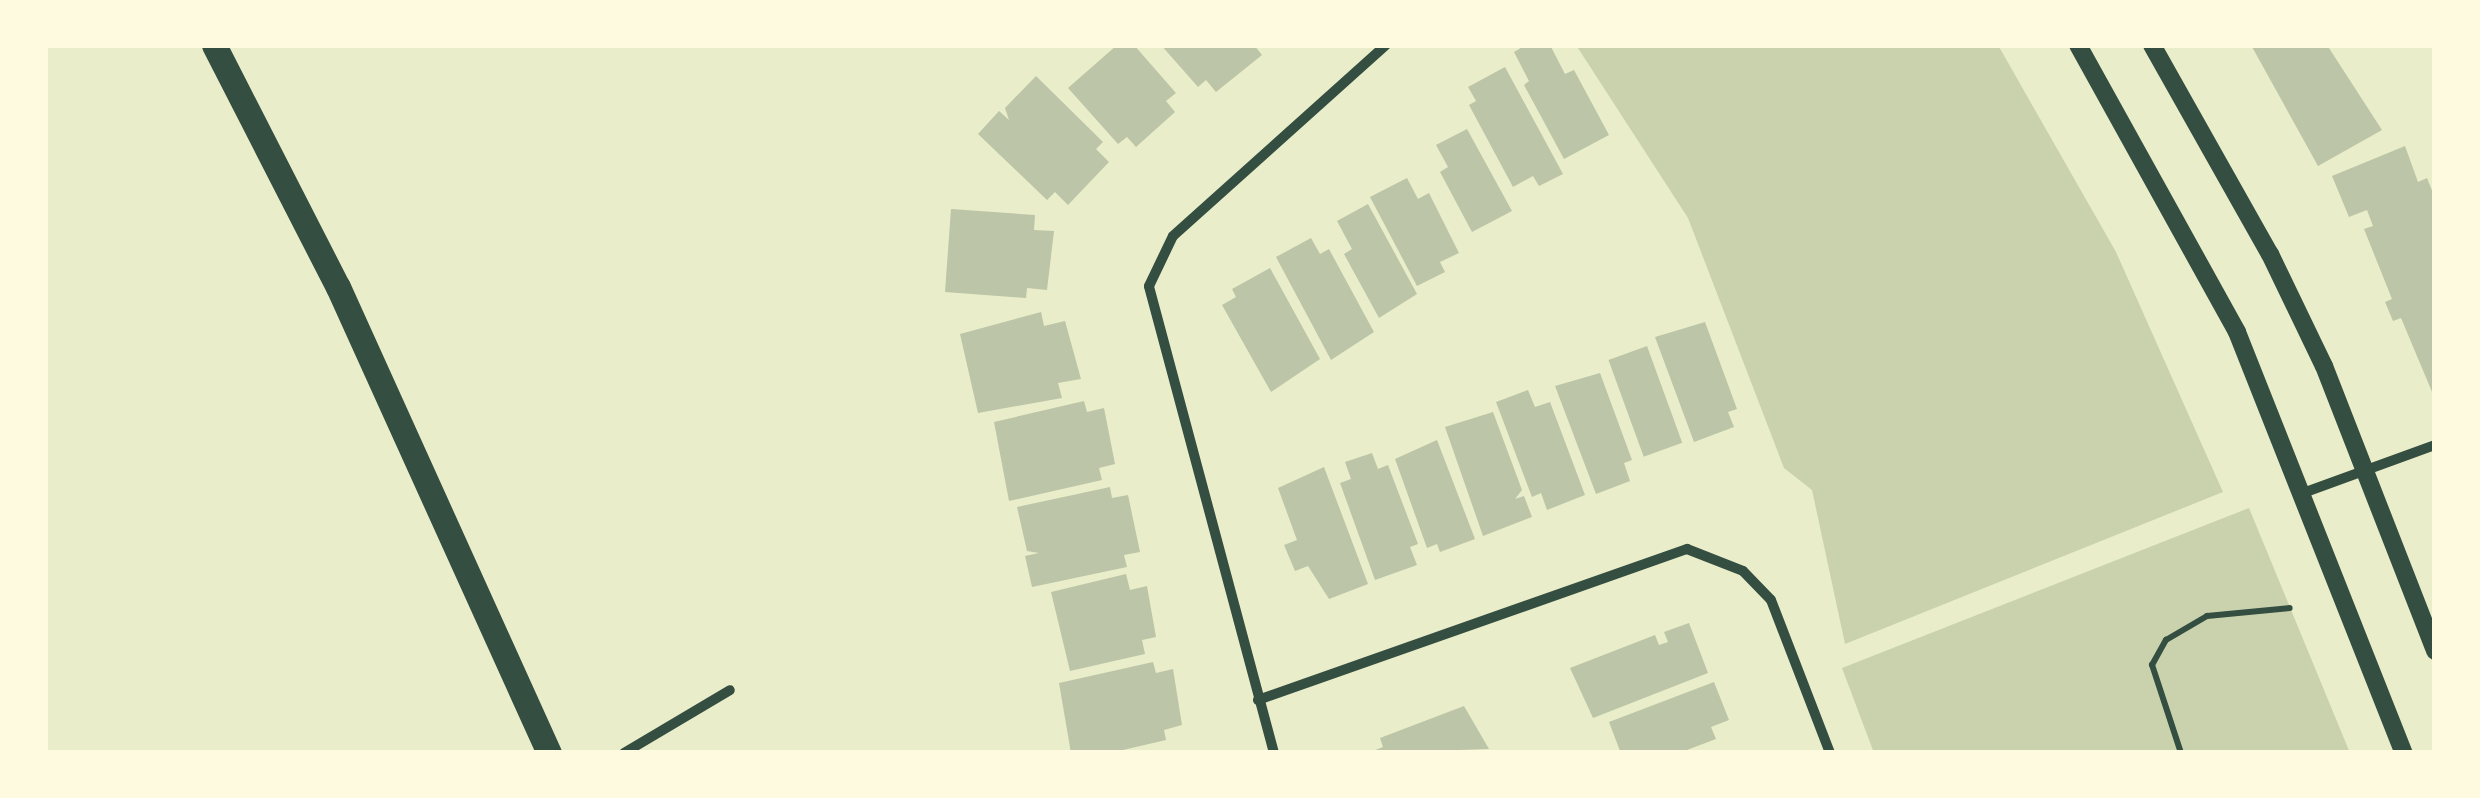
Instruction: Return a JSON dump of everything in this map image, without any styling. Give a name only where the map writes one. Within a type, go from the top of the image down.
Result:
[{"type":"main road","points":[[214,45],[338,287],[549,753]]},
{"type":"street","points":[[1274,753],[1149,286],[1172,236],[1386,45]]},
{"type":"street","points":[[2078,45],[2237,332],[2404,753]]},
{"type":"street","points":[[2152,45],[2270,254],[2365,471],[2435,651]]},
{"type":"street","points":[[2303,493],[2435,445]]},
{"type":"street","points":[[1258,700],[1688,549],[1743,571],[1771,600],[1830,753]]},
{"type":"street","points":[[624,753],[730,690]]},
{"type":"path","points":[[2181,753],[2152,665],[2166,640],[2207,616],[2290,608]]},
{"type":"green space","points":[[1576,45],[1998,45],[2116,252],[2223,492],[1845,644],[1812,490],[1784,468],[1688,218]]},
{"type":"green space","points":[[2249,508],[2350,753],[1874,753],[1842,668]]},
{"type":"building","points":[[1117,45],[1134,45],[1176,93],[1166,101],[1175,112],[1136,147],[1127,137],[1118,144],[1068,88]]},
{"type":"building","points":[[1161,45],[1254,45],[1262,55],[1216,92],[1206,80],[1198,87]]},
{"type":"building","points":[[1526,45],[1550,45],[1565,74],[1574,70],[1609,135],[1564,159],[1524,85],[1529,81],[1514,52]]},
{"type":"building","points":[[2251,45],[2327,45],[2382,130],[2318,166]]},
{"type":"building","points":[[1505,67],[1563,174],[1539,186],[1533,176],[1513,187],[1469,105],[1476,101],[1468,87]]},
{"type":"building","points":[[1036,76],[1103,142],[1096,149],[1109,162],[1068,205],[1055,192],[1047,200],[978,134],[999,111],[1009,120],[1005,108]]},
{"type":"building","points":[[1467,129],[1512,211],[1472,232],[1440,172],[1448,167],[1436,145]]},
{"type":"building","points":[[2405,146],[2418,182],[2427,178],[2435,198],[2435,399],[2401,318],[2393,321],[2385,302],[2392,299],[2364,229],[2373,226],[2367,210],[2349,217],[2332,176]]},
{"type":"building","points":[[1407,178],[1418,199],[1429,193],[1459,253],[1440,262],[1445,272],[1417,286],[1370,197]]},
{"type":"building","points":[[1368,204],[1417,294],[1379,318],[1344,254],[1352,249],[1337,221]]},
{"type":"building","points":[[951,209],[1035,215],[1034,230],[1054,231],[1047,290],[1027,288],[1026,298],[945,292]]},
{"type":"building","points":[[1311,238],[1320,254],[1329,249],[1374,332],[1331,360],[1276,257]]},
{"type":"building","points":[[1270,268],[1320,359],[1271,392],[1222,305],[1236,297],[1232,289]]},
{"type":"building","points":[[1041,312],[1044,326],[1065,321],[1081,379],[1058,383],[1062,398],[978,413],[960,334]]},
{"type":"building","points":[[1705,322],[1737,409],[1728,412],[1734,427],[1694,442],[1655,337]]},
{"type":"building","points":[[1647,346],[1682,443],[1644,457],[1608,360]]},
{"type":"building","points":[[1600,373],[1632,460],[1624,463],[1630,481],[1596,494],[1555,386]]},
{"type":"building","points":[[1528,390],[1535,407],[1550,402],[1585,495],[1547,510],[1541,493],[1532,497],[1496,402]]},
{"type":"building","points":[[1084,401],[1087,412],[1104,408],[1115,464],[1099,468],[1102,480],[1009,501],[994,422]]},
{"type":"building","points":[[1493,412],[1522,490],[1515,499],[1524,496],[1532,517],[1483,536],[1445,427]]},
{"type":"building","points":[[1437,440],[1475,539],[1440,552],[1437,544],[1427,548],[1395,459]]},
{"type":"building","points":[[1372,453],[1378,469],[1388,465],[1418,544],[1410,547],[1417,565],[1375,580],[1340,483],[1351,479],[1345,462]]},
{"type":"building","points":[[1324,467],[1368,584],[1329,599],[1308,566],[1295,571],[1284,545],[1297,540],[1278,488]]},
{"type":"building","points":[[1110,487],[1112,498],[1128,495],[1140,552],[1124,555],[1127,567],[1032,587],[1025,556],[1039,553],[1027,551],[1017,507]]},
{"type":"building","points":[[1126,574],[1130,590],[1147,586],[1156,637],[1142,640],[1145,654],[1070,671],[1051,592]]},
{"type":"building","points":[[1689,623],[1708,673],[1593,718],[1570,668],[1655,635],[1659,645],[1668,642],[1664,632]]},
{"type":"building","points":[[1153,662],[1156,673],[1173,669],[1182,725],[1164,730],[1166,740],[1110,753],[1071,753],[1059,683]]},
{"type":"building","points":[[1714,682],[1729,720],[1711,727],[1716,739],[1679,753],[1620,751],[1609,722]]},
{"type":"building","points":[[1464,706],[1489,749],[1368,753],[1383,747],[1380,738]]}]
